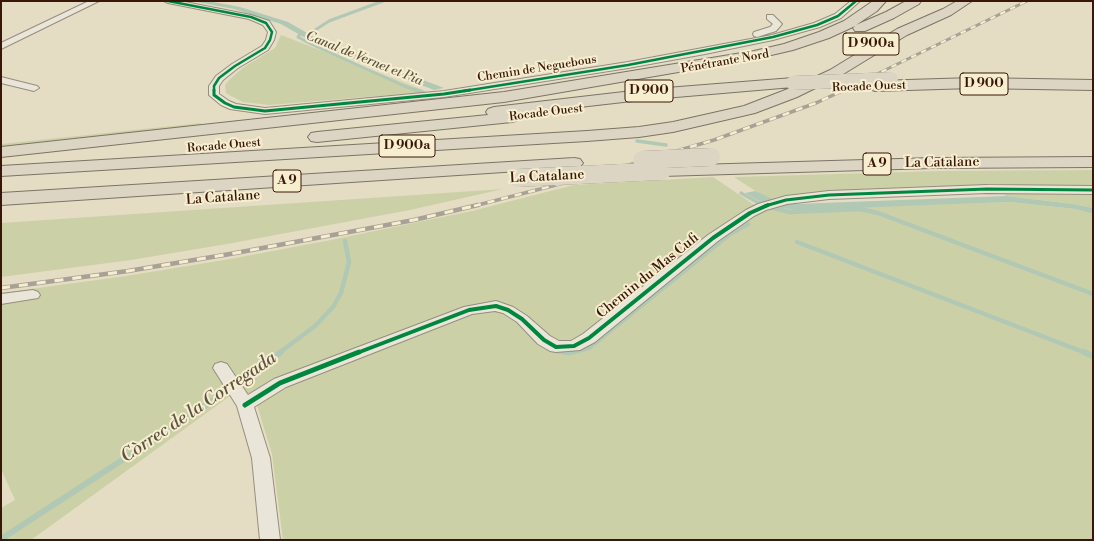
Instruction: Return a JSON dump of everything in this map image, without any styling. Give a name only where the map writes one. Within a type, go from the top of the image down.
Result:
[{"type":"highway","points":[[501,104],[754,55],[788,46],[824,35],[849,24],[873,8],[880,1]]},
{"type":"highway","name":"Pénétrante Nord","points":[[501,104],[793,49],[830,39],[869,24],[890,15],[915,1]]},
{"type":"highway","points":[[800,83],[835,73],[902,32],[947,12],[966,1]]},
{"type":"highway","name":"D 900a","points":[[1,171],[587,136],[639,132],[719,118],[749,110],[792,94],[800,83],[921,13],[930,5]]},
{"type":"highway","name":"D 900","points":[[892,77],[1044,70]]},
{"type":"highway","name":"Rocade Ouest","points":[[1,157],[401,122],[501,104],[892,77],[1093,79]]},
{"type":"highway","name":"Rocade Ouest","points":[[1,165],[404,129],[658,100],[778,91],[906,85],[1093,85]]},
{"type":"highway","name":"D 900","points":[[906,85],[1093,90]]},
{"type":"highway","name":"D 900a","points":[[1,152],[501,104]]},
{"type":"highway","name":"La Catalane","points":[[1,199],[574,163],[711,156],[928,150],[1093,149]]},
{"type":"highway","name":"La Catalane","points":[[1,212],[518,178],[662,171],[933,163],[1093,162]]},
{"type":"street","points":[[1,46],[95,1]]},
{"type":"street","name":"Chemin de Neguebous","points":[[168,1],[251,17],[266,24],[272,32],[270,40],[265,48],[235,66],[219,78],[214,86],[214,95],[217,99],[234,107],[265,111],[444,94],[605,69],[705,51],[773,37],[817,25],[838,16],[856,1]]},
{"type":"street","points":[[705,51],[697,44],[710,40],[740,38],[773,29],[778,24],[770,17]]},
{"type":"street","points":[[1,80],[34,88]]},
{"type":"street","name":"Chemin du Mas Cufi","points":[[245,405],[280,383],[469,310],[496,306],[508,310],[522,320],[544,340],[556,347],[574,346],[589,338],[713,238],[750,213],[762,207],[786,200],[829,195],[987,190],[1093,190]]},
{"type":"street","points":[[1,299],[33,295]]},
{"type":"street","points":[[221,368],[245,405],[261,458],[270,540]]},
{"type":"shaded area","points":[[281,35],[428,92],[269,105],[243,102],[226,93],[225,85],[230,79],[244,67],[275,48]]},
{"type":"shaded area","points":[[201,123],[201,127],[1,148],[1,144]]},
{"type":"shaded area","points":[[1093,170],[1093,186],[775,200],[760,194],[734,177],[940,171]]},
{"type":"shaded area","points":[[713,177],[753,204],[768,210],[1010,202],[1075,209],[1093,214],[1093,540],[283,540],[272,454],[256,402],[241,386],[230,396],[31,540],[1,540],[1,508],[15,500],[1,469],[1,293],[126,276],[230,259],[331,240],[472,211],[574,185]]},
{"type":"shaded area","points":[[503,189],[410,210],[227,244],[131,260],[1,277],[1,223]]},
{"type":"shaded area","points":[[1003,193],[1093,193],[1093,208],[1073,204],[1006,196]]},
{"type":"water","name":"Canal de Vernet et Pia","points":[[192,1],[208,1],[240,7],[288,22],[321,41],[444,88],[434,90],[314,43],[281,24],[234,9]]},
{"type":"water","points":[[755,191],[775,200],[796,204],[1006,196],[1073,204],[1093,208],[1093,214],[1075,209],[1010,202],[796,210],[768,206],[745,193]]},
{"type":"waterway","points":[[306,36],[329,21],[383,1]]},
{"type":"waterway","points":[[301,33],[298,37],[311,44],[416,90]]},
{"type":"waterway","points":[[416,90],[422,92]]},
{"type":"waterway","points":[[637,141],[666,145]]},
{"type":"waterway","points":[[741,193],[762,205]]},
{"type":"waterway","points":[[762,205],[790,212],[860,209],[878,213],[1093,294]]},
{"type":"waterway","points":[[556,351],[569,353],[589,348],[730,234],[748,224]]},
{"type":"waterway","name":"Còrrec de la Corregada","points":[[279,353],[315,326],[333,307],[341,293],[349,262],[345,241]]},
{"type":"waterway","points":[[797,242],[1086,353]]},
{"type":"waterway","name":"Còrrec de la Corregada","points":[[1,539],[245,380],[281,352]]},
{"type":"waterway","points":[[565,352],[571,352]]},
{"type":"waterway","points":[[1084,352],[1093,356]]},
{"type":"railway","points":[[842,91],[1027,1]]},
{"type":"railway","points":[[477,205],[595,175],[714,140],[816,103],[844,90]]},
{"type":"railway","points":[[1,288],[128,271],[230,254],[414,220],[477,205]]},
{"type":"cycle path","points":[[168,1],[251,17],[266,23],[272,32],[270,40],[265,48],[235,66],[219,78],[214,86],[214,95],[225,103],[234,107],[265,111],[444,94],[628,65],[705,51],[773,37],[817,25],[838,16],[856,1]]},
{"type":"cycle path","points":[[245,405],[280,383],[469,310],[496,306],[508,310],[522,319],[544,340],[556,347],[574,346],[589,338],[713,238],[750,213],[762,207],[786,200],[829,195],[987,189],[1093,190]]}]
